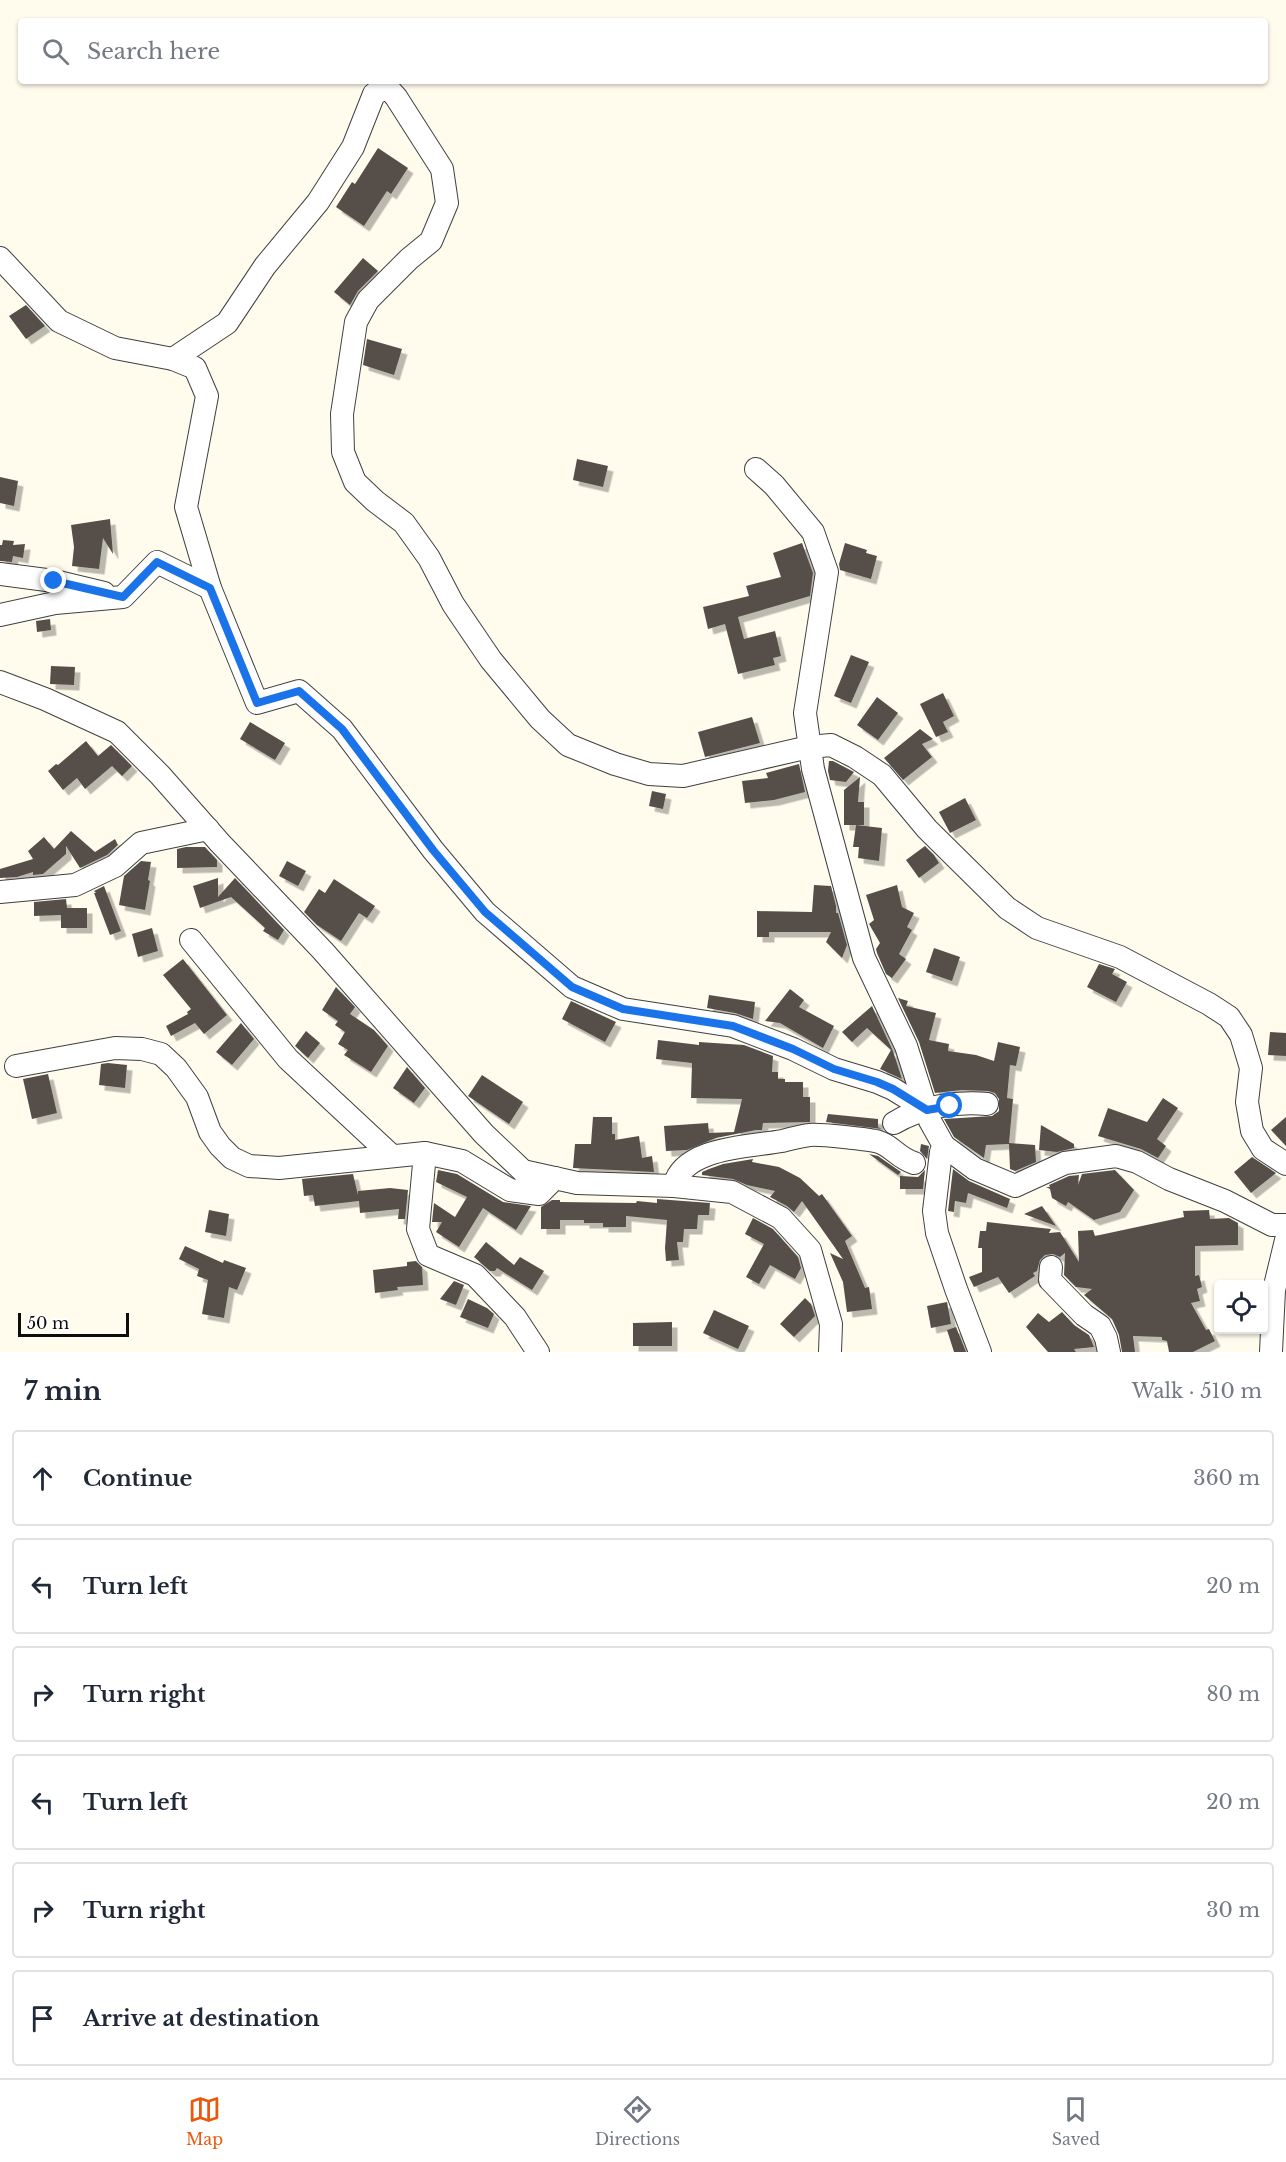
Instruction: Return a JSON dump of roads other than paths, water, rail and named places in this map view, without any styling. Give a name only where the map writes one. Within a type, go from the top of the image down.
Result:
[{"type":"street","points":[[173,359],[227,323],[265,266],[318,202],[353,147],[374,94],[387,87],[396,97],[442,170],[447,202],[431,241],[409,259],[368,300],[356,322],[342,414],[343,452],[355,482],[375,501],[404,522],[429,558],[453,604],[491,660],[540,719],[568,745],[615,764],[649,774],[683,776],[809,747],[831,746],[855,757],[882,775],[927,829],[1007,908],[1037,928],[1120,957],[1230,1017],[1241,1035],[1251,1068],[1247,1102],[1252,1131],[1263,1149],[1286,1164]]},
{"type":"street","points":[[0,258],[59,321],[115,348],[173,359],[195,368],[207,396],[186,507],[210,588],[257,703],[299,691],[342,729],[433,850],[485,912],[572,987],[623,1009],[733,1026],[793,1049],[834,1069],[885,1086],[927,1110]]},
{"type":"street","points":[[756,469],[774,485],[813,532],[827,572],[805,713],[809,747],[864,958],[906,1046],[930,1121],[944,1146],[975,1169],[1015,1186],[1065,1163],[1116,1156],[1137,1162],[1169,1179],[1225,1201],[1272,1225],[1286,1225]]},
{"type":"street","points":[[0,615],[55,603],[123,597],[157,562],[210,588]]},
{"type":"street","points":[[0,574],[54,581],[123,597]]},
{"type":"street","points":[[1,683],[45,699],[117,732],[160,775],[323,951],[484,1134],[523,1171],[577,1183],[674,1186],[732,1192],[781,1218],[810,1250],[831,1324],[830,1352]]},
{"type":"street","points":[[0,892],[75,885],[114,866],[141,843],[169,839],[208,829]]},
{"type":"street","points":[[191,940],[288,1059],[392,1156]]},
{"type":"street","points":[[16,1066],[115,1048],[142,1049],[161,1054],[176,1068],[197,1097],[210,1132],[232,1158],[249,1166],[279,1168],[425,1153],[462,1161],[510,1190],[539,1194],[555,1178]]},
{"type":"street","points":[[894,1123],[927,1110],[966,1102],[987,1104]]},
{"type":"street","points":[[674,1186],[676,1175],[699,1157],[738,1147],[782,1141],[811,1134],[880,1142],[903,1160],[914,1163]]},
{"type":"street","points":[[944,1146],[940,1152],[934,1211],[937,1233],[980,1352]]},
{"type":"street","points":[[425,1153],[418,1229],[428,1255],[475,1275],[515,1317],[538,1352]]},
{"type":"street","points":[[1271,1352],[1274,1290],[1285,1248]]},
{"type":"street","points":[[1051,1267],[1050,1280],[1084,1315],[1100,1326],[1109,1352]]}]
